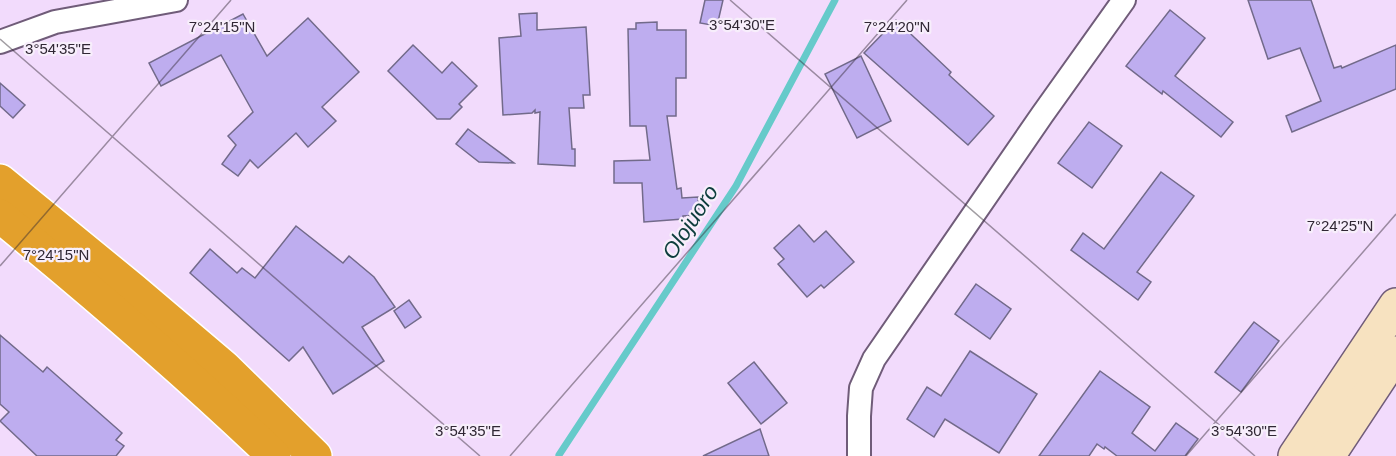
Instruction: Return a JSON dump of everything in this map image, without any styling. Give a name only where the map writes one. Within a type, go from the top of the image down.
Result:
[{"type":"highway","points":[[0,181],[199,346],[315,456]]},
{"type":"highway","points":[[0,216],[138,332],[274,456]]},
{"type":"main road","points":[[1296,456],[1396,305]]},
{"type":"main road","points":[[1328,456],[1396,352]]},
{"type":"street","points":[[0,42],[55,22],[176,0]]},
{"type":"street","points":[[859,456],[858,416],[861,388],[874,359],[1124,0]]},
{"type":"building","points":[[705,0],[723,0],[717,26],[700,23]]},
{"type":"building","points":[[1248,0],[1311,0],[1334,68],[1341,66],[1342,68],[1396,45],[1396,89],[1292,132],[1286,116],[1321,101],[1300,48],[1268,59]]},
{"type":"building","points":[[1170,10],[1205,38],[1175,76],[1233,122],[1221,137],[1163,91],[1162,94],[1126,66]]},
{"type":"building","points":[[537,13],[537,30],[586,27],[590,95],[583,95],[584,108],[569,108],[575,166],[538,164],[540,112],[535,113],[535,110],[532,113],[503,115],[499,38],[521,36],[519,14]]},
{"type":"building","points":[[243,14],[267,56],[308,18],[359,72],[322,107],[336,121],[308,147],[296,133],[258,168],[250,160],[238,176],[222,164],[236,145],[228,136],[253,112],[221,55],[161,86],[149,63]]},
{"type":"building","points":[[896,20],[951,72],[949,75],[994,116],[968,145],[864,53]]},
{"type":"building","points":[[657,22],[657,30],[686,30],[686,78],[676,78],[676,116],[667,116],[677,189],[681,188],[682,198],[698,197],[699,215],[683,216],[683,219],[644,222],[642,183],[614,183],[614,161],[650,160],[646,126],[630,126],[628,29],[636,29],[636,23]]},
{"type":"building","points":[[413,45],[442,73],[452,62],[477,86],[459,104],[462,107],[450,119],[437,119],[388,71]]},
{"type":"building","points":[[861,56],[891,121],[857,138],[825,74]]},
{"type":"building","points":[[0,83],[25,105],[13,118],[0,106]]},
{"type":"building","points":[[1089,122],[1122,146],[1092,188],[1058,163]]},
{"type":"building","points":[[468,129],[514,163],[479,162],[456,144]]},
{"type":"building","points":[[1161,172],[1194,196],[1137,272],[1151,282],[1138,300],[1071,250],[1083,233],[1104,249]]},
{"type":"building","points":[[799,225],[814,242],[826,231],[854,262],[824,288],[821,285],[807,297],[778,264],[784,259],[774,248]]},
{"type":"building","points":[[296,226],[343,263],[349,256],[374,277],[395,307],[362,327],[384,361],[333,394],[303,347],[289,361],[190,273],[210,249],[237,273],[242,268],[255,278]]},
{"type":"building","points":[[976,284],[1011,309],[990,339],[955,314]]},
{"type":"building","points":[[409,300],[421,317],[405,328],[394,311]]},
{"type":"building","points":[[1254,322],[1279,341],[1241,392],[1215,372]]},
{"type":"building","points":[[0,335],[43,372],[47,367],[122,433],[116,440],[124,446],[116,456],[37,456],[0,421],[9,412],[0,404]]},
{"type":"building","points":[[970,351],[1037,394],[999,453],[945,419],[934,437],[907,419],[927,387],[941,396]]},
{"type":"building","points":[[754,362],[787,403],[761,424],[728,383]]},
{"type":"building","points":[[1100,371],[1150,407],[1132,433],[1155,451],[1176,423],[1198,439],[1185,456],[1117,456],[1097,444],[1089,456],[1039,456]]},
{"type":"building","points":[[760,429],[769,456],[703,456]]},
{"type":"waterway","name":"Olojuoro","points":[[559,455],[736,186],[835,0]]}]
